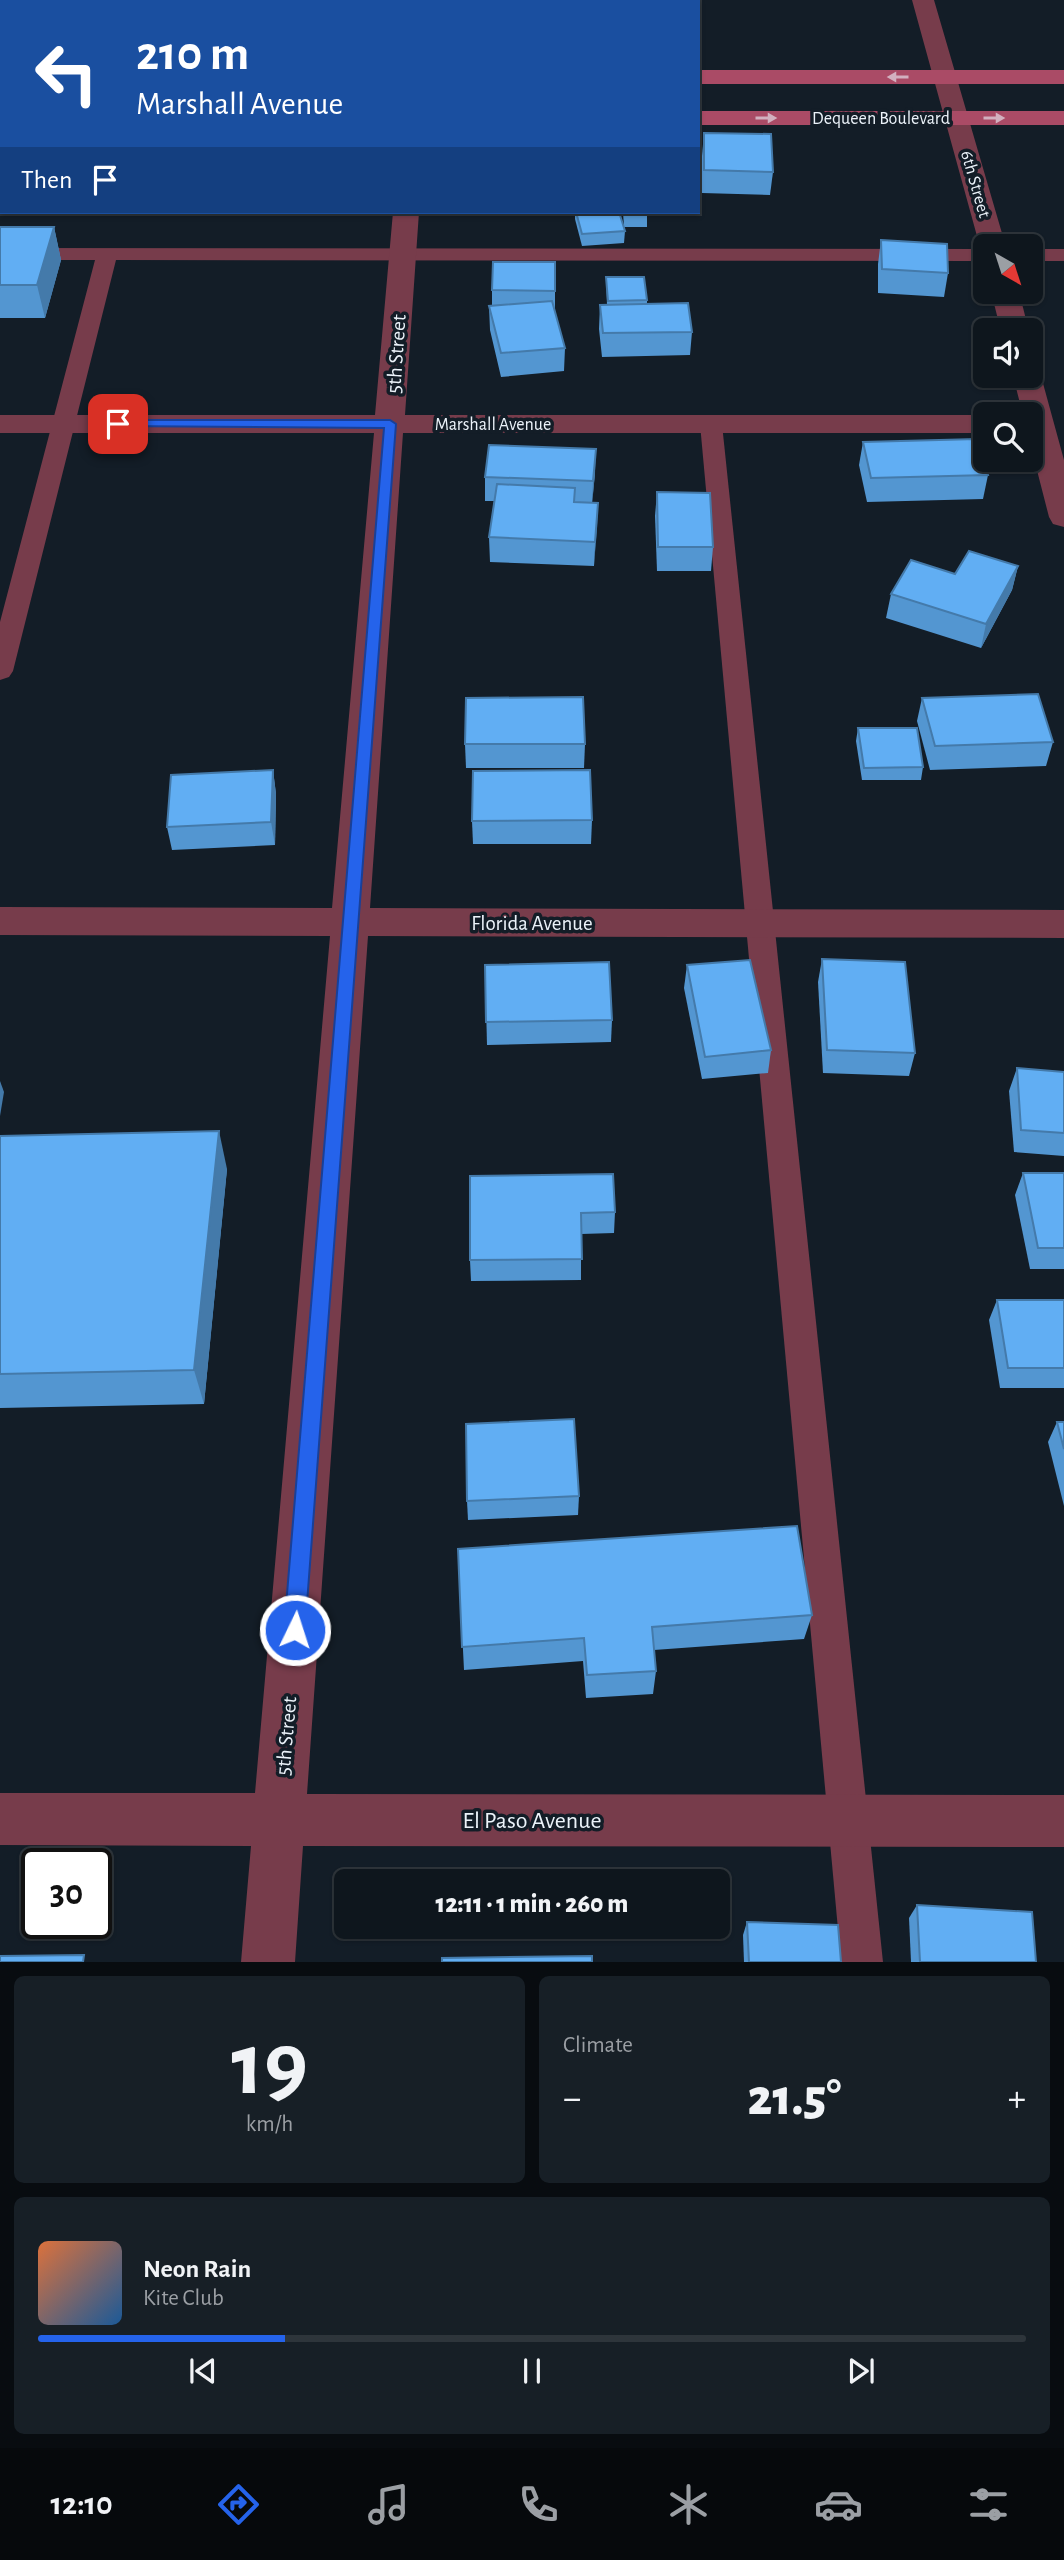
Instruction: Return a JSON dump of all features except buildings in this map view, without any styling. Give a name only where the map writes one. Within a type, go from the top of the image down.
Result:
[{"type":"street","name":"6th Street","points":[[923,0],[989,234]]},
{"type":"street","name":"Dequeen Boulevard","points":[[700,76],[1064,77]]},
{"type":"street","name":"Dequeen Boulevard","points":[[700,118],[1064,118]]},
{"type":"street","name":"5th Street","points":[[268,1962],[406,214]]},
{"type":"street","points":[[1032,388],[1045,424],[1064,517]]},
{"type":"street","name":"Marshall Avenue","points":[[0,424],[973,424]]},
{"type":"street","name":"Florida Avenue","points":[[0,921],[1064,924]]},
{"type":"street","name":"El Paso Avenue","points":[[0,1819],[1064,1821]]},
{"type":"lane","points":[[0,254],[973,255]]},
{"type":"lane","points":[[0,671],[107,254]]},
{"type":"lane","points":[[1043,255],[1064,255]]},
{"type":"lane","points":[[711,424],[862,1962]]},
{"type":"route","points":[[118,424],[390,424],[295,1630]]}]
